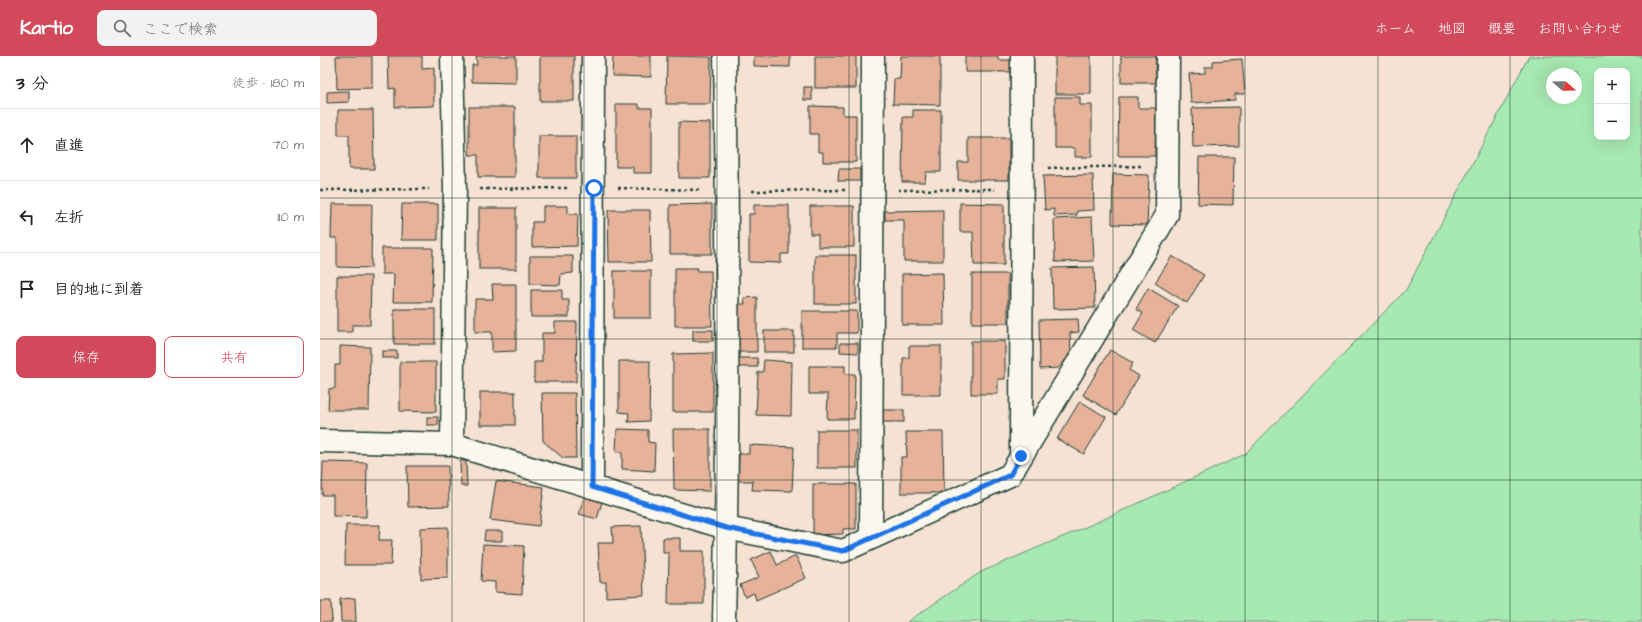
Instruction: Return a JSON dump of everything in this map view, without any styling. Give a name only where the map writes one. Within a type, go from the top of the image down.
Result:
[{"type":"street","points":[[452,56],[455,189],[452,444]]},
{"type":"street","points":[[592,487],[593,56]]},
{"type":"street","points":[[724,619],[726,528],[727,187],[725,56]]},
{"type":"street","points":[[871,537],[873,56]]},
{"type":"street","points":[[1021,456],[1022,56]]},
{"type":"street","points":[[320,441],[452,444],[726,528],[843,551],[1010,475],[1167,215],[1168,56]]},
{"type":"path","points":[[872,190],[1022,179],[1167,165]]},
{"type":"green space","points":[[1529,56],[1642,56],[1642,622],[907,622],[981,572],[1102,520],[1245,454],[1406,290]]},
{"type":"building","points":[[336,56],[372,56],[372,88],[337,89]]},
{"type":"building","points":[[388,56],[422,56],[422,69],[434,68],[434,106],[395,107],[395,88],[389,89]]},
{"type":"building","points":[[476,56],[516,56],[516,83],[472,82],[472,65],[477,65]]},
{"type":"building","points":[[540,56],[574,56],[574,101],[540,101]]},
{"type":"building","points":[[613,56],[651,56],[651,77],[612,76]]},
{"type":"building","points":[[667,56],[711,57],[710,104],[666,104]]},
{"type":"building","points":[[754,56],[790,56],[790,67],[754,66]]},
{"type":"building","points":[[815,56],[856,56],[856,88],[815,88]]},
{"type":"building","points":[[901,56],[940,56],[940,105],[893,104],[894,79],[900,79]]},
{"type":"building","points":[[965,56],[998,56],[998,60],[1011,60],[1011,72],[965,72]]},
{"type":"building","points":[[1055,56],[1091,56],[1091,94],[1055,94]]},
{"type":"building","points":[[1121,56],[1156,56],[1156,83],[1121,83]]},
{"type":"building","points":[[1242,59],[1245,94],[1235,94],[1235,100],[1191,103],[1189,74],[1205,73],[1205,67],[1213,67],[1213,61]]},
{"type":"building","points":[[804,87],[812,87],[812,100],[804,100]]},
{"type":"building","points":[[349,91],[349,102],[327,103],[327,92]]},
{"type":"building","points":[[1055,97],[1080,97],[1080,105],[1092,105],[1092,157],[1075,157],[1075,148],[1055,148]]},
{"type":"building","points":[[1119,97],[1138,97],[1138,108],[1156,108],[1155,156],[1118,156]]},
{"type":"building","points":[[616,104],[639,104],[639,108],[652,108],[652,173],[633,173],[633,167],[616,167]]},
{"type":"building","points":[[810,106],[843,107],[843,115],[856,115],[856,162],[823,162],[823,152],[818,152],[818,134],[810,134]]},
{"type":"building","points":[[469,107],[515,107],[515,177],[478,177],[478,155],[469,155]]},
{"type":"building","points":[[1239,107],[1239,146],[1193,147],[1192,108]]},
{"type":"building","points":[[338,110],[373,110],[374,169],[349,169],[349,135],[338,135]]},
{"type":"building","points":[[913,110],[941,110],[941,172],[926,172],[925,182],[902,182],[903,117],[913,117]]},
{"type":"building","points":[[679,122],[710,123],[710,178],[679,178]]},
{"type":"building","points":[[539,136],[576,136],[576,178],[539,178]]},
{"type":"building","points":[[968,138],[1009,138],[1009,180],[958,180],[958,162],[968,162]]},
{"type":"building","points":[[1199,157],[1234,157],[1233,205],[1198,204]]},
{"type":"building","points":[[839,169],[860,169],[860,181],[838,181]]},
{"type":"building","points":[[1113,174],[1149,175],[1147,225],[1112,224]]},
{"type":"building","points":[[1093,175],[1094,210],[1077,211],[1077,215],[1054,216],[1054,209],[1045,210],[1043,176]]},
{"type":"building","points":[[960,203],[1004,204],[1004,265],[974,265],[973,232],[960,232]]},
{"type":"building","points":[[332,204],[372,204],[371,268],[337,267],[337,238],[331,238]]},
{"type":"building","points":[[402,204],[438,204],[438,240],[401,240]]},
{"type":"building","points":[[712,204],[712,254],[670,254],[670,205]]},
{"type":"building","points":[[754,205],[789,205],[789,254],[781,254],[781,263],[749,262],[749,214],[754,214]]},
{"type":"building","points":[[543,206],[568,206],[568,214],[578,214],[577,246],[532,247],[532,222],[543,222]]},
{"type":"building","points":[[810,206],[854,206],[854,247],[818,247],[818,234],[810,234]]},
{"type":"building","points":[[479,208],[516,208],[516,269],[479,269]]},
{"type":"building","points":[[608,210],[650,210],[651,262],[609,262]]},
{"type":"building","points":[[943,210],[943,261],[904,261],[904,220],[885,220],[885,211]]},
{"type":"building","points":[[1092,217],[1094,261],[1055,262],[1054,219]]},
{"type":"building","points":[[382,248],[433,248],[432,302],[393,302],[394,274],[382,274]]},
{"type":"building","points":[[815,255],[856,255],[856,304],[815,304]]},
{"type":"building","points":[[530,256],[573,256],[573,273],[561,274],[560,285],[530,284]]},
{"type":"building","points":[[1172,256],[1204,275],[1187,303],[1155,283]]},
{"type":"building","points":[[1094,267],[1095,308],[1053,309],[1052,268]]},
{"type":"building","points":[[675,268],[698,268],[697,271],[711,271],[712,326],[675,326]]},
{"type":"building","points":[[614,271],[651,271],[651,318],[614,318]]},
{"type":"building","points":[[943,273],[944,325],[902,325],[902,274]]},
{"type":"building","points":[[972,274],[1008,274],[1008,323],[972,323]]},
{"type":"building","points":[[337,276],[371,276],[370,325],[352,325],[352,332],[337,332]]},
{"type":"building","points":[[492,284],[516,284],[516,351],[492,352],[492,332],[475,332],[475,299],[493,299]]},
{"type":"building","points":[[1148,288],[1178,306],[1155,343],[1133,330],[1143,313],[1136,309]]},
{"type":"building","points":[[531,290],[562,290],[562,300],[569,300],[569,317],[531,317]]},
{"type":"building","points":[[757,297],[757,352],[736,352],[736,304],[745,304],[744,298]]},
{"type":"building","points":[[394,309],[435,309],[435,344],[394,344]]},
{"type":"building","points":[[802,311],[857,311],[857,333],[837,333],[837,347],[802,347]]},
{"type":"building","points":[[1078,319],[1079,332],[1070,333],[1071,354],[1058,368],[1040,369],[1039,320]]},
{"type":"building","points":[[555,322],[577,322],[576,382],[534,382],[534,362],[542,362],[542,333],[555,333]]},
{"type":"building","points":[[693,330],[713,330],[713,341],[693,341]]},
{"type":"building","points":[[764,331],[794,331],[794,352],[764,352]]},
{"type":"building","points":[[971,341],[1005,341],[1005,379],[998,379],[998,394],[971,394]]},
{"type":"building","points":[[840,343],[858,343],[858,353],[840,352]]},
{"type":"building","points":[[340,346],[370,347],[369,410],[328,410],[329,389],[335,388],[335,365],[340,365]]},
{"type":"building","points":[[909,346],[941,346],[941,395],[903,395],[903,358],[909,358]]},
{"type":"building","points":[[1110,350],[1133,363],[1129,370],[1139,376],[1116,415],[1083,395]]},
{"type":"building","points":[[382,351],[397,351],[397,358],[382,358]]},
{"type":"building","points":[[713,353],[713,412],[673,412],[673,354]]},
{"type":"building","points":[[737,358],[757,358],[758,367],[736,367]]},
{"type":"building","points":[[764,360],[792,362],[791,416],[756,415],[758,372],[763,372]]},
{"type":"building","points":[[619,361],[650,361],[649,421],[628,422],[629,413],[619,412]]},
{"type":"building","points":[[400,362],[436,362],[436,412],[400,411]]},
{"type":"building","points":[[809,366],[845,366],[845,374],[855,374],[854,419],[827,419],[828,394],[809,394]]},
{"type":"building","points":[[480,392],[515,392],[515,425],[480,425]]},
{"type":"building","points":[[542,393],[575,393],[576,458],[563,458],[543,441]]},
{"type":"building","points":[[1080,401],[1106,417],[1084,454],[1057,439]]},
{"type":"building","points":[[883,410],[904,410],[904,422],[883,422]]},
{"type":"building","points":[[427,417],[438,417],[438,425],[427,425]]},
{"type":"building","points":[[617,429],[648,430],[648,442],[655,443],[654,471],[622,469],[622,452],[616,452]]},
{"type":"building","points":[[673,429],[710,429],[710,491],[674,490]]},
{"type":"building","points":[[817,430],[857,430],[857,468],[817,468]]},
{"type":"building","points":[[906,432],[943,432],[944,493],[901,493],[901,457],[907,457]]},
{"type":"building","points":[[749,445],[794,447],[792,491],[752,490],[753,481],[738,481],[739,454],[749,454]]},
{"type":"building","points":[[460,461],[466,461],[467,486],[461,486]]},
{"type":"building","points":[[323,462],[367,463],[366,517],[333,516],[333,495],[322,495]]},
{"type":"building","points":[[407,466],[448,466],[449,506],[408,507]]},
{"type":"building","points":[[496,481],[544,487],[539,526],[490,520]]},
{"type":"building","points":[[813,484],[856,484],[856,529],[843,529],[843,534],[813,535]]},
{"type":"building","points":[[584,497],[602,502],[597,519],[579,514]]},
{"type":"building","points":[[346,525],[380,525],[379,540],[392,540],[391,565],[345,565]]},
{"type":"building","points":[[641,526],[644,595],[606,597],[606,582],[600,582],[598,543],[613,543],[612,527]]},
{"type":"building","points":[[448,527],[448,578],[421,579],[420,528]]},
{"type":"building","points":[[485,531],[502,531],[502,541],[484,541]]},
{"type":"building","points":[[663,538],[680,538],[680,551],[704,551],[704,604],[668,604],[669,553],[663,553]]},
{"type":"building","points":[[483,544],[524,546],[522,594],[495,592],[495,582],[481,581]]},
{"type":"building","points":[[771,551],[777,565],[796,556],[806,578],[756,600],[754,593],[745,597],[740,585],[759,577],[751,560]]},
{"type":"building","points":[[355,598],[356,622],[341,622],[340,599]]},
{"type":"building","points":[[320,601],[331,601],[332,622],[320,622]]},
{"type":"route","points":[[594,188],[592,487],[726,528],[843,551],[1010,475],[1021,456]]}]
